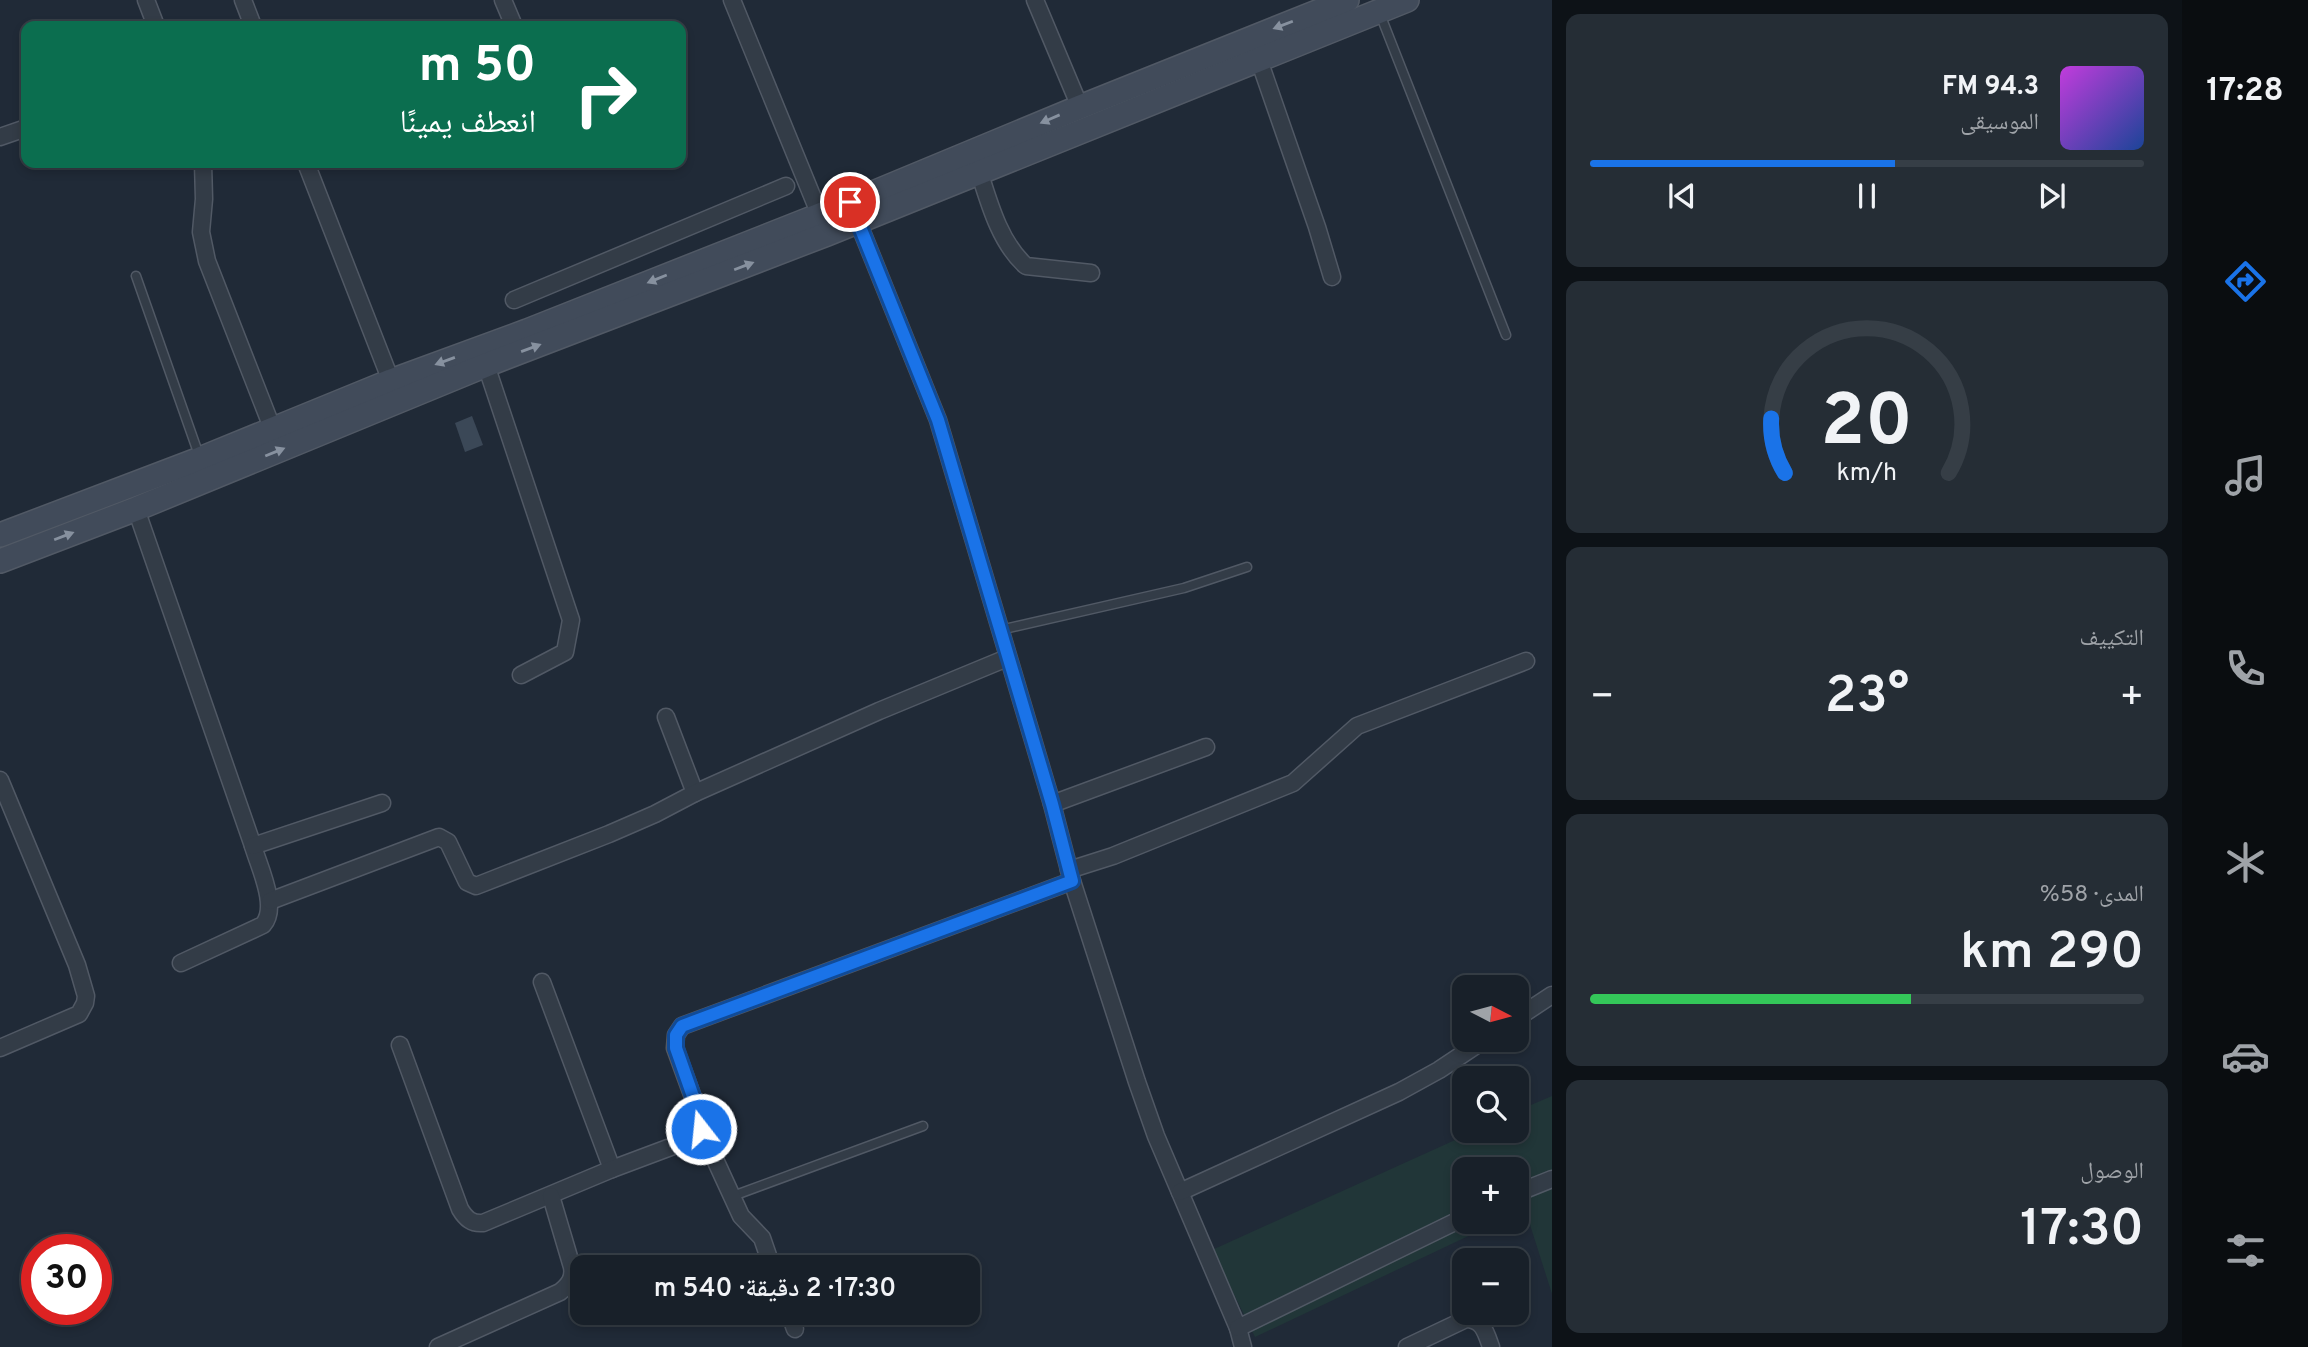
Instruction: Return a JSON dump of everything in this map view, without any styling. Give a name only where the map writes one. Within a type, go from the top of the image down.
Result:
[{"type":"main road","points":[[0,561],[136,509],[486,365],[854,211],[1080,107],[1347,0]]},
{"type":"main road","points":[[854,211],[979,172],[1407,0]]},
{"type":"main road","points":[[0,535],[200,459],[391,382],[823,224]]},
{"type":"street","points":[[146,0],[154,21]]},
{"type":"street","points":[[243,0],[251,21]]},
{"type":"street","points":[[503,0],[512,21]]},
{"type":"street","points":[[732,0],[823,224]]},
{"type":"street","points":[[1035,0],[1080,107]]},
{"type":"street","points":[[1259,60],[1332,277]]},
{"type":"street","points":[[0,137],[21,130]]},
{"type":"street","points":[[203,168],[201,232],[207,261],[273,430]]},
{"type":"street","points":[[308,168],[391,382]]},
{"type":"street","points":[[979,172],[1004,235],[1026,266],[1091,274]]},
{"type":"street","points":[[514,300],[786,186]]},
{"type":"street","points":[[854,211],[938,420],[1052,804],[1070,876],[1137,1083],[1156,1136],[1238,1328],[1243,1347]]},
{"type":"street","points":[[486,365],[571,620],[565,652],[521,675]]},
{"type":"street","points":[[136,509],[270,901],[268,919],[263,925],[181,963]]},
{"type":"street","points":[[270,901],[439,838],[448,842],[467,882],[476,886],[608,834],[879,711],[1007,658]]},
{"type":"street","points":[[768,1255],[762,1237],[741,1216],[701,1129],[702,1122],[676,1048],[676,1035],[682,1026],[1070,876],[1293,783],[1357,726],[1525,661]]},
{"type":"street","points":[[666,717],[695,793]]},
{"type":"street","points":[[1052,804],[1206,747]]},
{"type":"street","points":[[0,780],[60,922],[86,996],[79,1014],[0,1048]]},
{"type":"street","points":[[253,846],[382,803]]},
{"type":"street","points":[[542,982],[612,1169]]},
{"type":"street","points":[[1530,1009],[1552,995]]},
{"type":"street","points":[[400,1045],[465,1217],[477,1224],[692,1139],[701,1129]]},
{"type":"street","points":[[1180,1192],[1399,1092],[1466,1052]]},
{"type":"street","points":[[1529,1188],[1552,1179]]},
{"type":"street","points":[[438,1347],[560,1292],[569,1283],[572,1267],[551,1196]]},
{"type":"street","points":[[1238,1328],[1452,1223]]},
{"type":"street","points":[[1407,1347],[1466,1319],[1474,1319],[1481,1324],[1491,1347]]},
{"type":"lane","points":[[1379,12],[1506,335]]},
{"type":"lane","points":[[136,276],[200,459]]},
{"type":"lane","points":[[1000,630],[1184,588],[1247,566]]},
{"type":"lane","points":[[733,1196],[923,1126]]},
{"type":"green space","points":[[1552,1096],[1552,1294],[1529,1222],[1529,1157],[1452,1157],[1452,1234],[1473,1234],[1255,1337],[1212,1250],[1452,1141],[1529,1143],[1529,1106]]},
{"type":"building","points":[[472,416],[483,445],[465,452],[455,423]]},
{"type":"route","points":[[701,1129],[702,1122],[674,1041],[682,1026],[1072,881],[974,534],[938,420],[850,202]]}]
